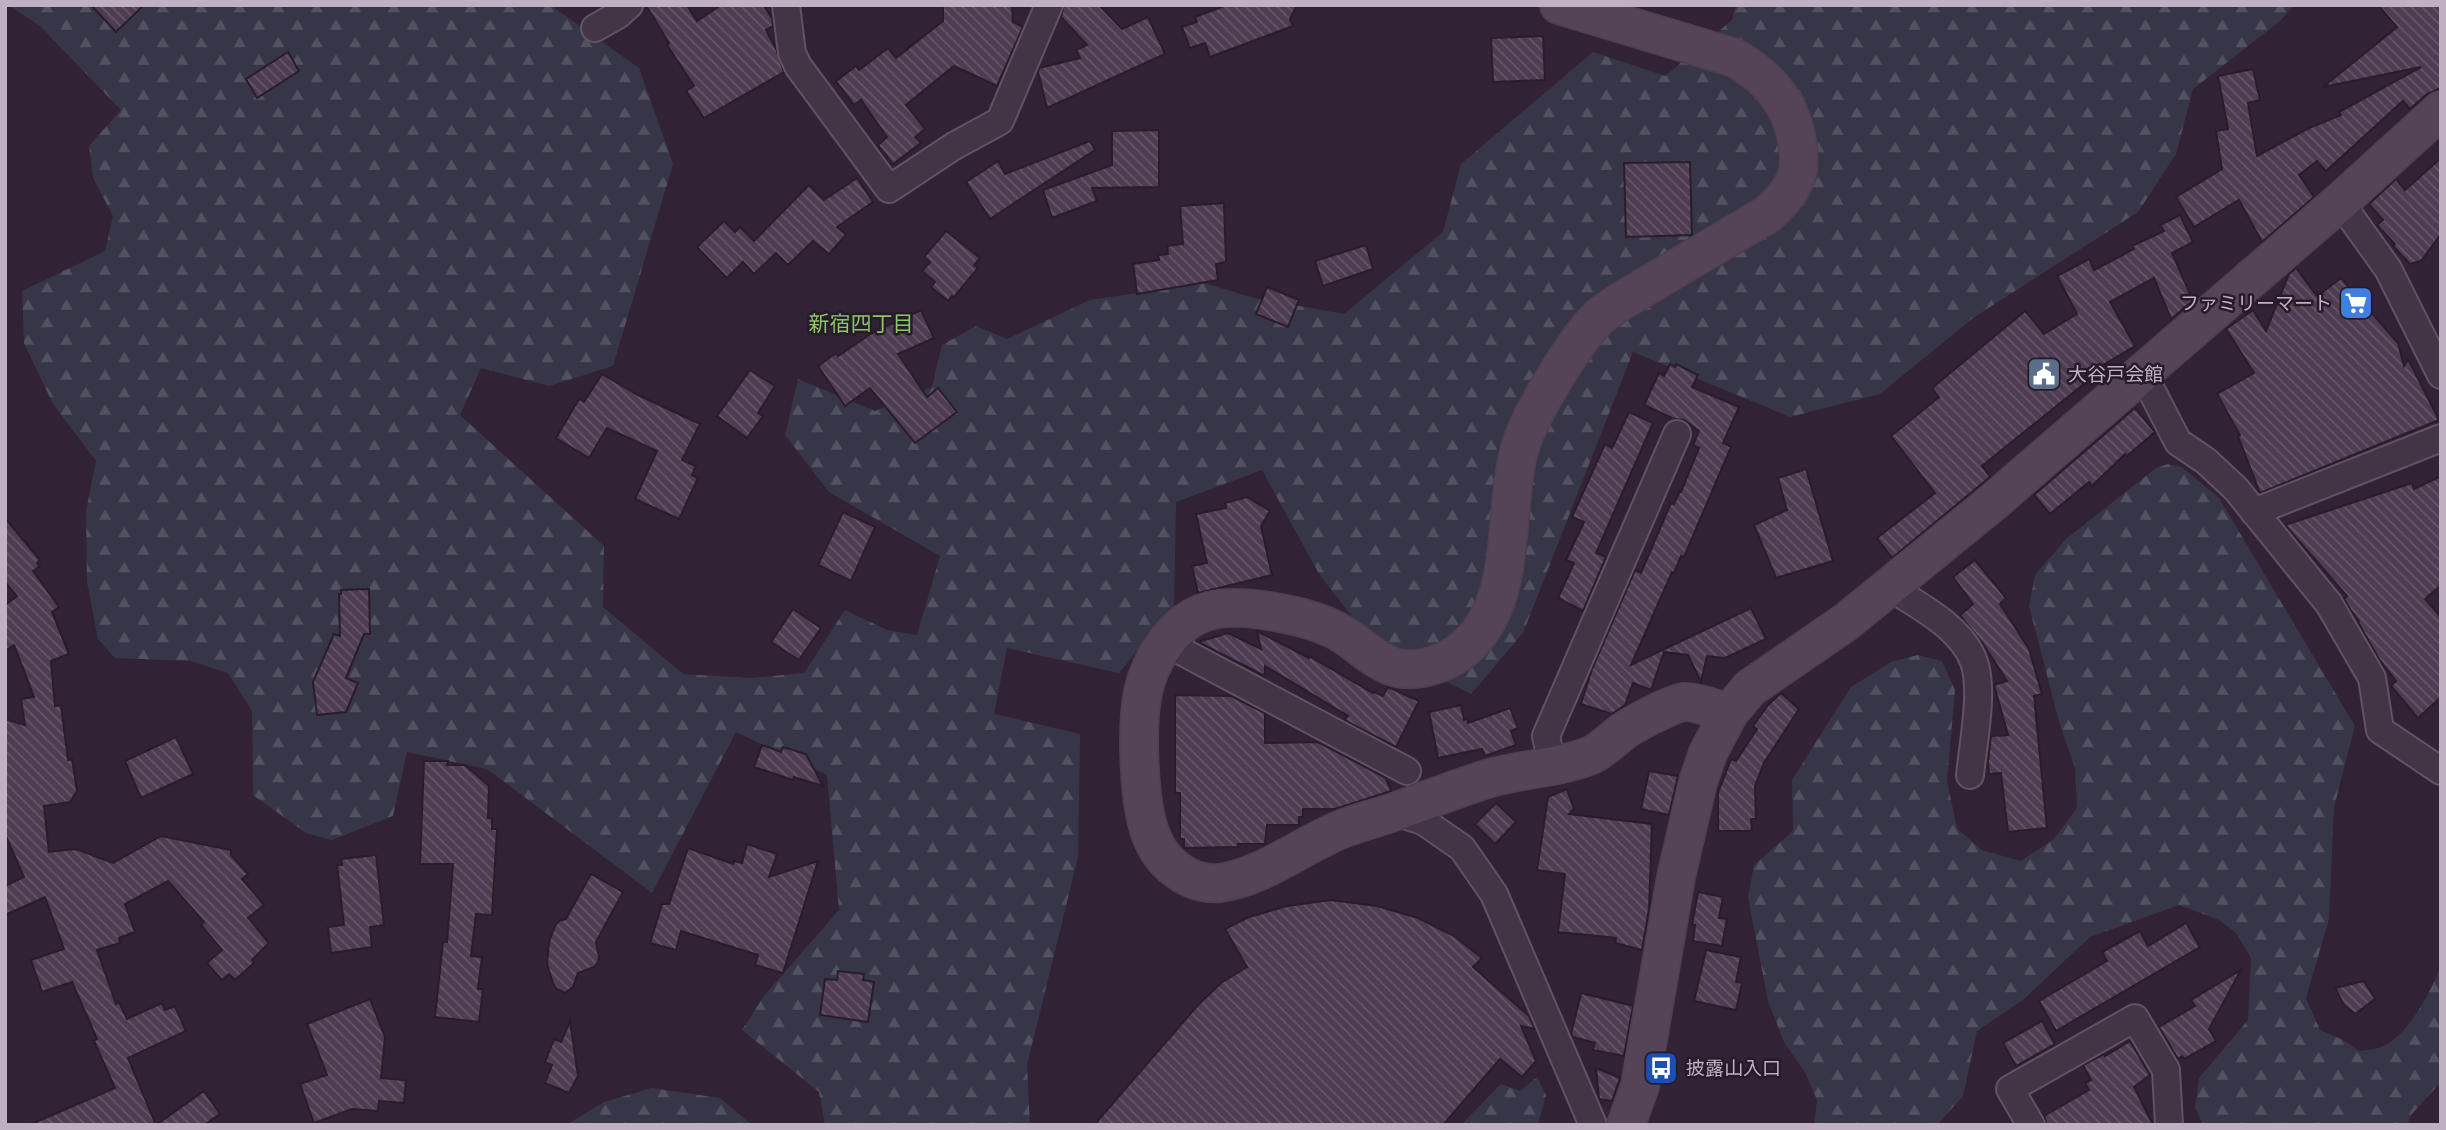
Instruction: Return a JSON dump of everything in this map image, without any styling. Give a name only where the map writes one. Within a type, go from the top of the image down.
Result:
[{"type":"street","points":[[595,28],[618,15],[629,5]]},
{"type":"street","points":[[786,5],[792,53],[798,66],[889,189],[954,146],[1000,121],[1049,5]]},
{"type":"street","points":[[1559,5],[1735,58],[1756,70],[1774,88],[1787,107],[1796,130],[1799,155],[1796,178],[1785,198],[1768,215],[1618,303],[1598,318],[1576,347],[1529,422],[1522,438],[1508,513],[1504,569],[1494,608],[1480,633],[1457,654],[1435,665],[1411,670],[1390,666],[1335,629],[1300,616],[1236,609],[1209,610],[1178,629],[1166,643],[1146,679],[1141,704],[1140,743],[1146,824],[1154,844],[1168,862],[1190,880],[1219,883],[1250,874],[1340,829],[1492,778],[1591,755],[1633,724],[1684,702],[1729,713]]},
{"type":"street","points":[[1626,1125],[1640,1086],[1676,877],[1698,782],[1708,753],[1729,713],[1750,688],[1846,622],[2067,439],[2340,202],[2441,110]]},
{"type":"street","points":[[2340,202],[2388,269],[2441,374]]},
{"type":"street","points":[[2142,372],[2178,442],[2206,461],[2236,489],[2329,604],[2372,678],[2380,730],[2441,771]]},
{"type":"street","points":[[1552,764],[1546,736],[1677,434]]},
{"type":"street","points":[[2253,512],[2441,438]]},
{"type":"street","points":[[1890,587],[1946,625],[1974,660],[1978,687],[1970,775]]},
{"type":"street","points":[[1166,643],[1407,771]]},
{"type":"street","points":[[1394,812],[1423,821],[1462,848],[1494,894],[1593,1125]]},
{"type":"street","points":[[2031,1125],[2010,1089],[2135,1018],[2166,1070],[2169,1125]]},
{"type":"green space","points":[[9,5],[550,5],[639,68],[673,164],[613,366],[549,386],[481,368],[460,415],[604,546],[603,607],[683,674],[750,678],[804,673],[845,610],[887,630],[917,635],[940,556],[829,492],[785,435],[798,379],[875,411],[932,387],[942,345],[976,326],[1007,339],[1090,300],[1204,283],[1254,298],[1344,314],[1443,232],[1461,164],[1593,52],[1665,76],[1732,20],[1736,5],[2294,5],[2280,21],[2193,89],[2176,154],[2138,212],[1973,318],[1880,394],[1790,417],[1633,352],[1523,633],[1471,694],[1375,646],[1319,574],[1262,470],[1176,502],[1174,606],[1119,673],[1007,648],[994,714],[1080,734],[1078,857],[1027,1065],[1030,1125],[825,1125],[819,1092],[742,1030],[764,996],[839,910],[827,775],[736,732],[652,893],[487,769],[407,752],[393,816],[332,840],[306,833],[253,795],[252,711],[228,673],[191,661],[115,658],[98,639],[87,582],[86,511],[96,461],[53,404],[24,343],[22,291],[105,251],[113,216],[93,178],[89,146],[121,110],[40,26]]},
{"type":"green space","points":[[2168,464],[2182,467],[2219,498],[2355,726],[2334,807],[2329,919],[2306,998],[2320,1030],[2359,1051],[2378,1048],[2391,1042],[2418,1012],[2441,964],[2441,1082],[2411,1115],[2407,1125],[2203,1125],[2195,1107],[2199,1078],[2248,1020],[2251,958],[2236,933],[2219,920],[2179,905],[2090,937],[2024,999],[1977,1031],[1963,1096],[1937,1125],[1814,1125],[1817,1100],[1806,1074],[1784,1042],[1768,1001],[1748,897],[1754,865],[1793,831],[1792,780],[1851,687],[1891,662],[1918,655],[1942,661],[1955,690],[1947,781],[1957,828],[1981,850],[2021,861],[2054,839],[2077,808],[2075,768],[2060,725],[2029,606],[2035,575],[2066,539],[2156,468]]},
{"type":"green space","points":[[1537,1077],[1546,1095],[1538,1125],[1461,1125],[1501,1084],[1520,1091]]},
{"type":"green space","points":[[652,1088],[720,1098],[752,1125],[566,1125],[604,1102]]},
{"type":"building","points":[[91,5],[144,5],[116,32]]},
{"type":"building","points":[[646,5],[687,5],[697,21],[721,5],[763,5],[772,18],[773,26],[766,30],[784,72],[704,118],[686,91],[694,86],[667,45],[669,43]]},
{"type":"building","points":[[943,5],[1012,5],[1013,22],[1023,27],[997,86],[954,66],[906,105],[925,129],[915,137],[921,143],[893,164],[878,145],[887,137],[861,100],[854,105],[836,81],[856,66],[859,70],[888,48],[896,58],[943,21]]},
{"type":"building","points":[[1064,5],[1099,5],[1122,29],[1148,17],[1165,54],[1047,108],[1039,68],[1080,58],[1076,50],[1087,45],[1061,17]]},
{"type":"building","points":[[1227,5],[1297,5],[1290,19],[1293,26],[1210,57],[1205,43],[1190,48],[1182,27],[1197,22],[1195,17]]},
{"type":"building","points":[[2378,5],[2441,5],[2441,88],[2427,94],[2410,109],[2403,101],[2326,171],[2317,161],[2299,175],[2314,197],[2262,242],[2239,200],[2194,227],[2176,197],[2222,169],[2216,131],[2228,129],[2218,76],[2253,69],[2260,100],[2248,103],[2257,156],[2309,128],[2341,115],[2339,112],[2421,67],[2323,87],[2397,27]]},
{"type":"building","points":[[1543,36],[1545,80],[1493,82],[1491,38]]},
{"type":"building","points":[[288,52],[299,71],[257,98],[246,79]]},
{"type":"building","points":[[1159,130],[1159,187],[1092,188],[1097,201],[1052,218],[1043,190],[1112,165],[1112,131]]},
{"type":"building","points":[[1090,141],[1095,150],[990,219],[966,182],[998,161],[1005,174]]},
{"type":"building","points":[[2441,158],[2441,234],[2421,261],[2410,264],[2377,225],[2383,220],[2369,204],[2396,179],[2405,190]]},
{"type":"building","points":[[1690,162],[1692,235],[1626,237],[1624,163]]},
{"type":"building","points":[[857,178],[873,202],[837,227],[846,235],[829,254],[813,241],[788,265],[776,253],[754,274],[743,262],[727,278],[697,247],[724,221],[735,232],[740,227],[754,241],[809,185],[824,200]]},
{"type":"building","points":[[1224,203],[1226,262],[1216,264],[1218,280],[1137,294],[1133,264],[1159,260],[1158,255],[1168,254],[1167,246],[1183,244],[1180,206]]},
{"type":"building","points":[[2180,215],[2193,242],[2172,253],[2193,301],[2171,319],[2154,278],[2110,302],[2135,346],[2081,378],[2085,383],[1982,466],[1990,477],[1892,558],[1877,538],[1935,493],[1891,436],[1939,397],[1932,388],[2025,311],[2044,334],[2077,314],[2057,276],[2089,259],[2094,270],[2134,249],[2132,246],[2164,231],[2160,225]]},
{"type":"building","points":[[946,231],[980,258],[974,265],[978,268],[948,301],[931,287],[935,282],[922,271],[930,262],[924,257]]},
{"type":"building","points":[[1366,245],[1373,269],[1323,286],[1315,261]]},
{"type":"building","points":[[2296,268],[2317,296],[2341,278],[2398,343],[2404,366],[2408,359],[2439,420],[2260,493],[2238,436],[2240,435],[2217,394],[2254,373],[2226,329],[2253,310],[2266,331],[2289,274]]},
{"type":"building","points":[[1267,287],[1299,300],[1288,327],[1256,314]]},
{"type":"building","points":[[921,310],[934,338],[898,354],[927,397],[938,388],[957,412],[915,443],[870,388],[845,406],[818,366],[872,333]]},
{"type":"building","points":[[1670,364],[1675,367],[1676,364],[1698,375],[1692,387],[1739,407],[1723,443],[1731,447],[1684,557],[1681,556],[1674,573],[1672,572],[1631,665],[1751,608],[1766,639],[1725,658],[1707,656],[1701,682],[1688,655],[1664,652],[1651,690],[1633,683],[1625,705],[1612,714],[1581,704],[1592,669],[1635,570],[1641,573],[1671,503],[1674,504],[1681,492],[1699,448],[1693,445],[1699,431],[1684,420],[1674,419],[1644,405],[1659,373],[1664,376]]},
{"type":"building","points":[[750,370],[775,386],[758,413],[763,416],[747,438],[717,416]]},
{"type":"building","points":[[602,374],[638,395],[700,424],[682,460],[696,466],[692,475],[698,478],[679,519],[635,499],[657,451],[607,428],[589,458],[556,438],[579,399],[584,402]]},
{"type":"building","points":[[2135,408],[2155,432],[2127,456],[2125,454],[2092,486],[2089,482],[2050,514],[2034,495]]},
{"type":"building","points":[[1629,412],[1653,423],[1596,553],[1606,557],[1583,611],[1558,598],[1574,563],[1566,560],[1584,522],[1572,517],[1605,444],[1612,448]]},
{"type":"building","points":[[1806,469],[1833,561],[1776,578],[1754,525],[1787,510],[1778,478]]},
{"type":"building","points":[[2441,476],[2441,585],[2425,599],[2441,617],[2441,697],[2418,718],[2391,686],[2396,681],[2379,659],[2344,599],[2347,596],[2285,525],[2412,483],[2414,489]]},
{"type":"building","points":[[1247,497],[1270,511],[1261,526],[1272,575],[1198,593],[1192,566],[1207,563],[1196,514],[1226,508],[1225,503]]},
{"type":"building","points":[[843,512],[875,527],[851,581],[818,565]]},
{"type":"building","points":[[5,518],[40,560],[37,563],[40,566],[33,571],[59,607],[52,612],[69,654],[51,661],[55,706],[61,705],[68,760],[72,759],[77,791],[70,802],[44,806],[49,852],[76,849],[113,863],[161,836],[231,850],[231,855],[248,874],[242,879],[264,905],[248,918],[269,943],[252,960],[254,963],[235,980],[229,974],[222,980],[207,963],[222,950],[201,925],[204,922],[168,881],[125,904],[135,932],[119,938],[120,943],[97,950],[116,1004],[119,1002],[127,1019],[162,1003],[165,1010],[175,1006],[186,1031],[128,1058],[156,1125],[29,1125],[115,1088],[72,982],[42,992],[31,960],[64,949],[45,897],[5,915],[5,886],[24,877],[5,834],[5,719],[25,725],[21,699],[34,697],[14,645],[5,651],[5,605],[17,596],[5,582]]},
{"type":"building","points":[[1975,560],[2006,598],[2000,604],[2029,649],[2042,694],[2034,696],[2047,828],[2008,832],[2001,773],[1989,774],[1991,736],[2008,735],[1994,685],[2007,681],[1984,645],[1960,615],[1973,604],[1953,577]]},
{"type":"building","points":[[369,589],[370,634],[364,634],[346,678],[358,683],[346,712],[317,715],[313,682],[334,634],[340,636],[339,594],[341,590]]},
{"type":"building","points":[[793,609],[821,628],[799,660],[771,642]]},
{"type":"building","points":[[1257,631],[1309,656],[1373,693],[1383,696],[1388,687],[1419,701],[1396,747],[1344,720],[1348,716],[1265,666],[1265,676],[1198,642],[1228,633],[1261,649]]},
{"type":"building","points":[[1781,693],[1799,709],[1764,763],[1755,786],[1756,819],[1751,819],[1752,831],[1718,831],[1718,793],[1731,759],[1736,761],[1757,729],[1753,726],[1768,705]]},
{"type":"building","points":[[1175,695],[1231,696],[1265,713],[1265,743],[1318,742],[1386,778],[1391,791],[1335,809],[1303,809],[1299,825],[1267,825],[1265,844],[1184,848],[1184,839],[1180,839],[1180,793],[1175,793]]},
{"type":"building","points":[[1461,705],[1464,720],[1467,719],[1468,723],[1510,708],[1518,728],[1511,731],[1516,745],[1485,756],[1482,749],[1438,758],[1429,712]]},
{"type":"building","points":[[176,737],[193,774],[141,798],[125,761]]},
{"type":"building","points":[[762,745],[781,752],[783,747],[806,754],[823,786],[794,777],[793,780],[754,767]]},
{"type":"building","points":[[424,761],[448,761],[447,765],[465,765],[489,786],[488,818],[492,818],[492,829],[497,829],[492,915],[476,914],[471,956],[482,957],[478,989],[483,989],[479,1022],[435,1017],[443,942],[447,942],[453,864],[420,864]]},
{"type":"building","points":[[1649,771],[1678,776],[1669,815],[1641,809]]},
{"type":"building","points":[[1567,789],[1574,809],[1569,814],[1652,824],[1649,909],[1642,950],[1615,943],[1616,938],[1558,932],[1565,874],[1537,870],[1548,797]]},
{"type":"building","points":[[1496,803],[1516,822],[1495,844],[1475,824]]},
{"type":"building","points":[[747,844],[777,854],[769,877],[818,861],[783,973],[755,965],[758,955],[681,931],[676,950],[650,943],[662,904],[669,904],[688,848],[733,864],[734,861],[742,863]]},
{"type":"building","points":[[376,855],[384,925],[370,927],[372,947],[331,953],[328,927],[344,925],[337,865],[342,865],[341,859]]},
{"type":"building","points":[[591,874],[623,892],[596,942],[598,962],[594,967],[578,973],[573,987],[565,993],[556,988],[547,964],[549,942],[555,926],[566,919]]},
{"type":"building","points":[[1698,892],[1723,897],[1719,918],[1727,919],[1722,946],[1693,941],[1695,925],[1692,925]]},
{"type":"building","points":[[1331,900],[1377,906],[1418,918],[1454,936],[1482,958],[1473,967],[1529,1016],[1535,1029],[1521,1026],[1536,1061],[1522,1077],[1500,1059],[1443,1125],[1094,1125],[1198,1005],[1221,983],[1247,967],[1225,929],[1249,917],[1287,906]]},
{"type":"building","points":[[2186,923],[2200,947],[2056,1031],[2039,1001],[2107,961],[2102,952],[2140,931],[2148,946]]},
{"type":"building","points":[[1706,950],[1741,957],[1736,982],[1742,983],[1736,1010],[1694,1001]]},
{"type":"building","points":[[2241,970],[2209,1029],[2216,1041],[2184,1059],[2182,1056],[2178,1059],[2159,1027],[2195,1006],[2191,1000]]},
{"type":"building","points":[[838,971],[864,974],[863,980],[874,982],[868,1022],[820,1015],[825,979],[837,980]]},
{"type":"building","points":[[2364,981],[2375,999],[2355,1014],[2344,1005],[2335,988]]},
{"type":"building","points":[[1581,993],[1633,1006],[1624,1056],[1593,1050],[1595,1043],[1573,1037],[1571,1034]]},
{"type":"building","points":[[370,999],[385,1037],[381,1078],[406,1080],[404,1103],[379,1101],[378,1111],[352,1109],[314,1123],[300,1084],[327,1075],[307,1024]]},
{"type":"building","points":[[570,1021],[578,1076],[569,1093],[545,1083],[552,1065],[545,1062],[554,1039],[561,1042]]},
{"type":"building","points":[[2042,1021],[2055,1044],[2016,1066],[2003,1043]]},
{"type":"building","points":[[2130,1041],[2150,1075],[2134,1087],[2153,1125],[2047,1125],[2044,1116],[2089,1090],[2085,1083],[2091,1080],[2083,1065]]},
{"type":"building","points":[[1596,1068],[1620,1078],[1612,1101],[1599,1099]]},
{"type":"building","points":[[204,1091],[220,1114],[204,1125],[156,1125]]},
{"type":"place","name":"ファミリーマート","points":[[2356,303]]},
{"type":"place","name":"大谷戸会館","points":[[2044,374]]},
{"type":"place","name":"披露山入口","points":[[1661,1068]]},
{"type":"district","name":"新宿四丁目","points":[[861,324]]}]
